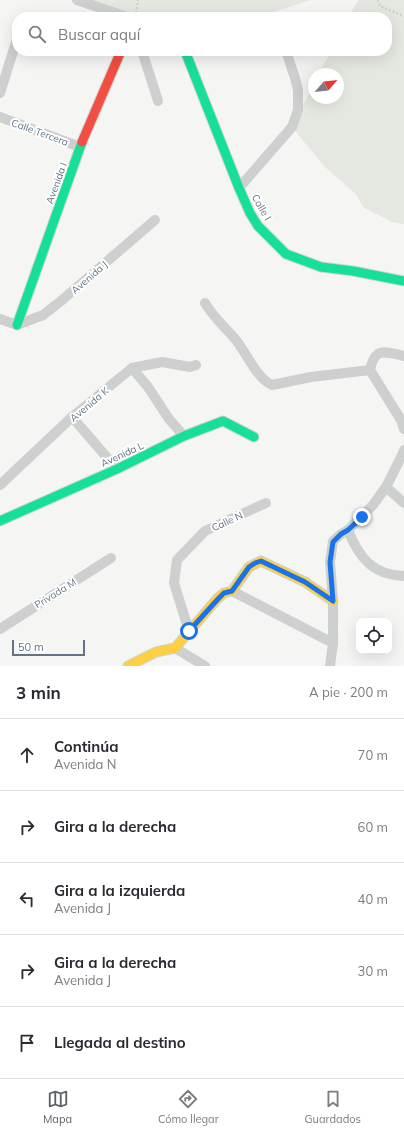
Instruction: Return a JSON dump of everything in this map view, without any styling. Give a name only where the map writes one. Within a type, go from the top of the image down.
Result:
[{"type":"street","points":[[77,0],[112,12]]},
{"type":"street","points":[[0,93],[12,55]]},
{"type":"street","name":"Avenida I","points":[[17,324],[80,147],[119,56]]},
{"type":"street","points":[[144,56],[158,101]]},
{"type":"street","name":"Calle I","points":[[187,56],[239,188],[250,213],[258,226],[286,254],[321,268],[360,272],[404,281]]},
{"type":"street","points":[[239,188],[292,127],[298,110],[298,90],[288,56]]},
{"type":"street","name":"Calle Tercera","points":[[0,117],[80,147]]},
{"type":"street","name":"Avenida J","points":[[17,324],[43,315],[155,220]]},
{"type":"street","points":[[204,303],[212,316],[235,339],[267,383],[272,385],[311,377],[370,370]]},
{"type":"street","points":[[0,319],[17,324]]},
{"type":"street","points":[[404,356],[385,352],[380,353],[372,360],[370,370],[401,420],[404,429]]},
{"type":"street","name":"Avenida K","points":[[0,485],[72,417],[132,368],[162,362],[190,367],[196,365]]},
{"type":"street","points":[[132,368],[148,387],[169,419],[184,436]]},
{"type":"street","points":[[72,417],[116,469]]},
{"type":"street","name":"Avenida L","points":[[0,521],[116,469],[184,436],[223,421],[254,437]]},
{"type":"street","points":[[330,666],[333,642],[333,601],[330,562],[333,542],[341,534],[348,530],[373,505],[386,487],[404,450]]},
{"type":"street","points":[[386,487],[404,503]]},
{"type":"street","name":"Calle N","points":[[189,631],[174,582],[178,560],[206,531],[266,503]]},
{"type":"street","points":[[348,530],[357,549],[370,565],[379,572],[392,576],[404,576]]},
{"type":"street","name":"Privada M","points":[[0,628],[111,558]]},
{"type":"street","points":[[175,648],[224,593],[232,591],[249,567],[261,561],[298,579],[333,601]]},
{"type":"street","points":[[232,591],[333,642]]},
{"type":"street","points":[[128,666],[148,654],[160,649],[175,648],[204,666]]},
{"type":"path","points":[[136,12],[138,0]]},
{"type":"path","points":[[378,0],[380,6],[404,16]]},
{"type":"shaded area","points":[[77,0],[311,0],[273,12],[112,12]]},
{"type":"shaded area","points":[[358,0],[404,0],[404,224],[392,222],[363,207],[356,194],[324,166],[292,127],[308,96],[308,104],[344,104],[344,68],[322,68],[328,56],[392,56],[392,12],[352,12]]},
{"type":"traffic: fast","points":[[187,56],[239,188],[250,213],[258,226],[286,254],[321,267],[353,271],[404,281]]},
{"type":"traffic: fast","points":[[17,325],[82,142]]},
{"type":"traffic: fast","points":[[0,521],[117,469],[184,436],[223,421],[254,437]]},
{"type":"traffic: slow","points":[[128,666],[156,652],[175,648],[217,599],[224,593],[232,591],[249,567],[261,561],[305,582],[333,601]]},
{"type":"traffic: jam","points":[[82,142],[119,56]]},
{"type":"route","points":[[189,631],[224,593],[232,591],[249,567],[261,561],[305,582],[333,601],[330,562],[333,542],[362,517]]}]
